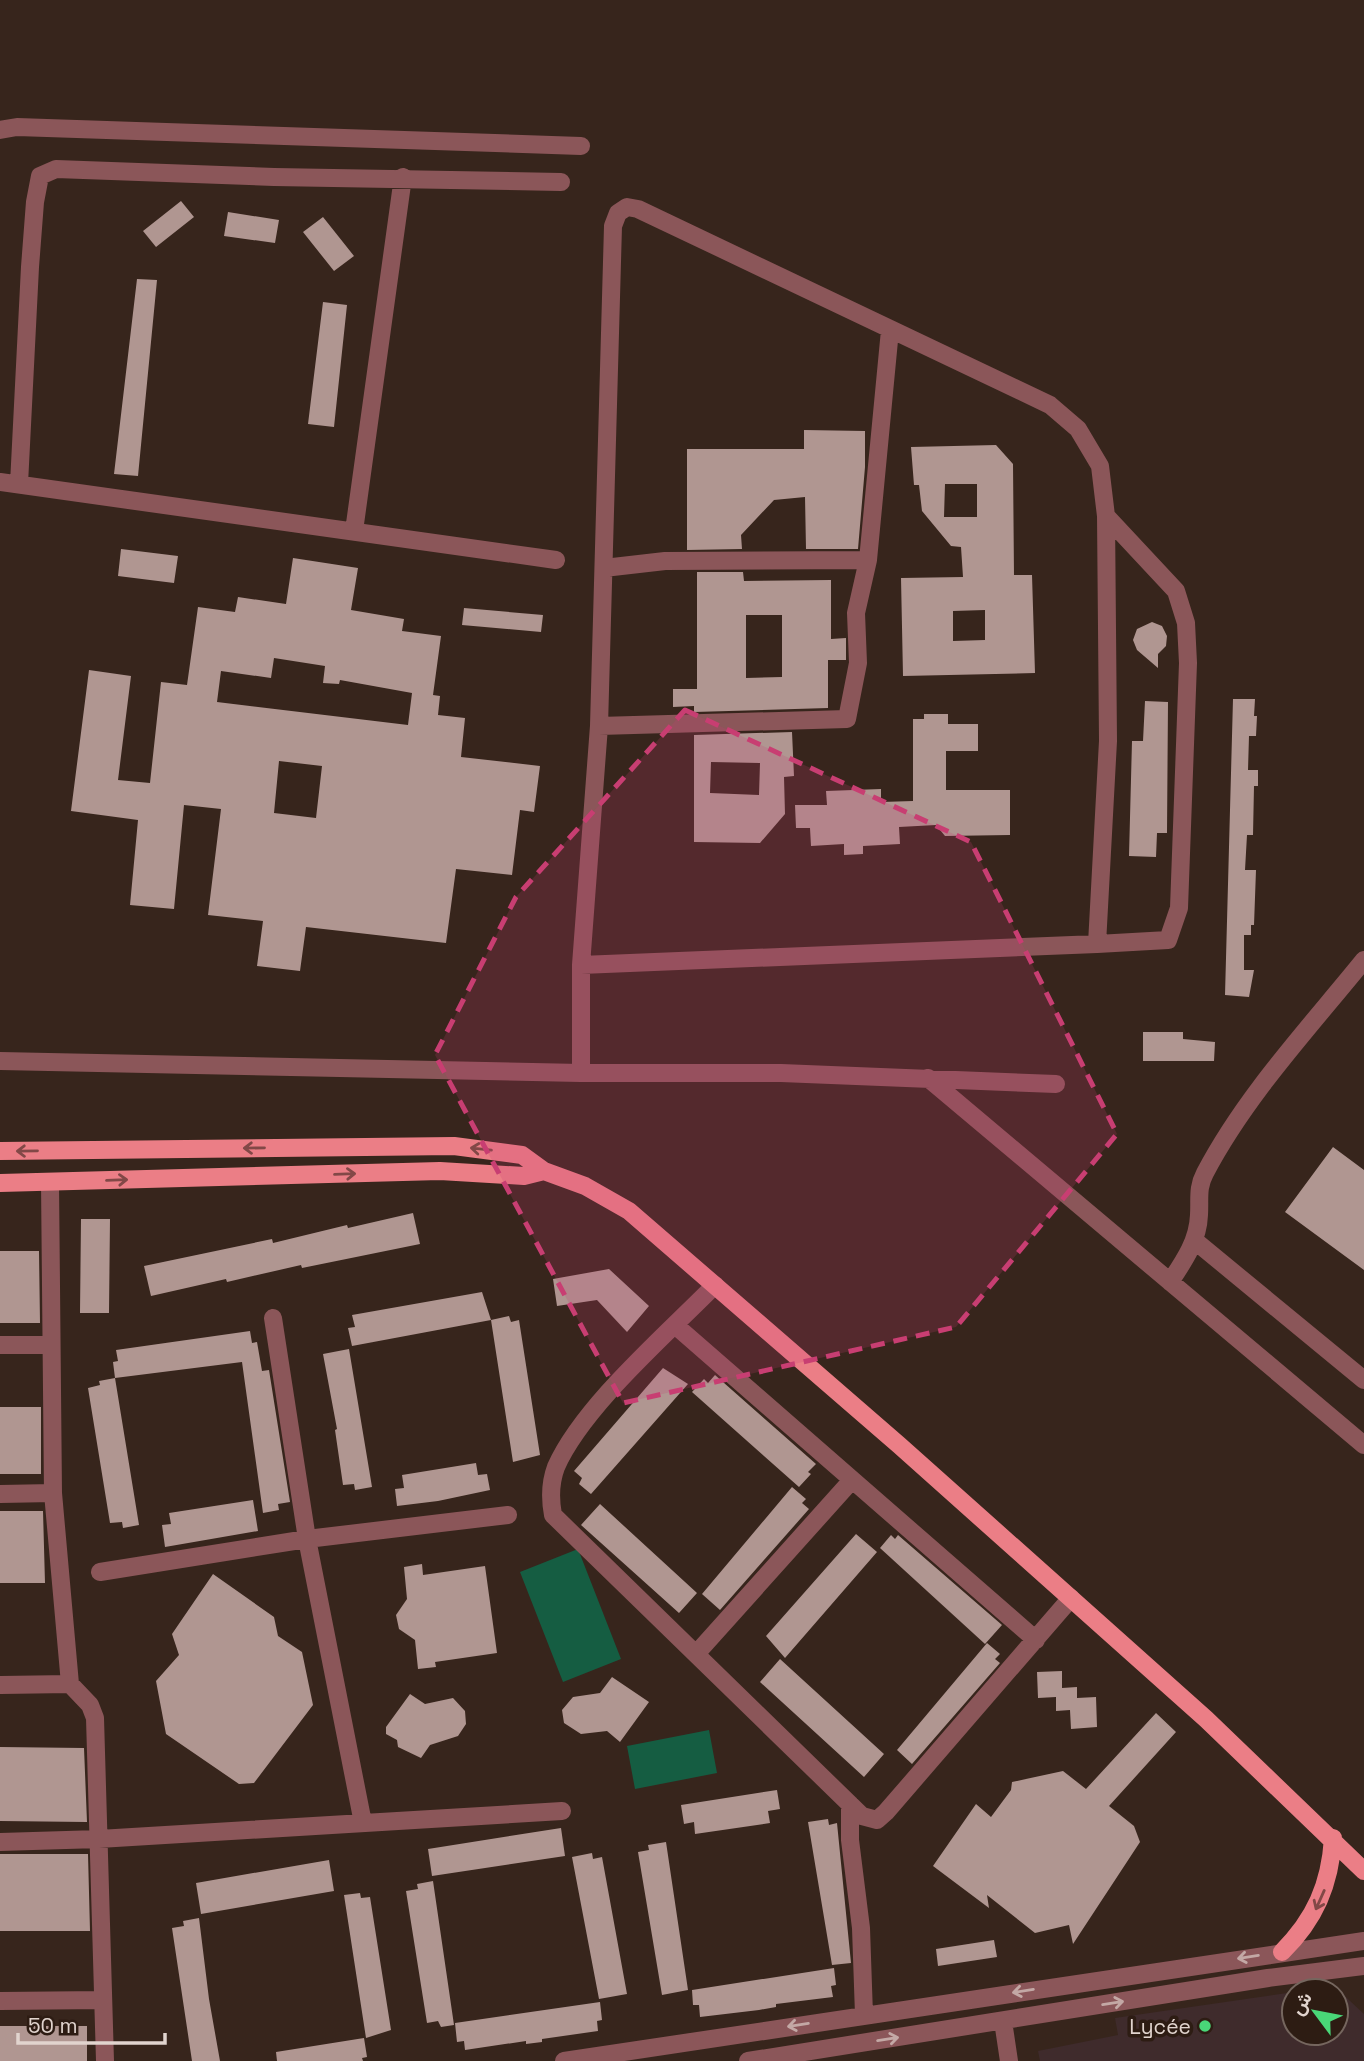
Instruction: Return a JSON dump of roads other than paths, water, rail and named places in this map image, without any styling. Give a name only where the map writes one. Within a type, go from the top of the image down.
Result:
[{"type":"main road","points":[[0,1151],[454,1146],[522,1155],[544,1171],[585,1186],[629,1211],[1071,1598],[1333,1838],[1364,1871]]},
{"type":"main road","points":[[0,1183],[440,1171],[524,1176],[544,1171]]},
{"type":"main road","points":[[1282,1952],[1314,1912],[1331,1864],[1333,1838]]},
{"type":"street","points":[[0,130],[31,128],[581,146]]},
{"type":"street","points":[[19,484],[33,228],[40,176],[55,169],[274,177],[403,177],[561,182]]},
{"type":"street","points":[[354,531],[403,177]]},
{"type":"street","points":[[581,1073],[581,965],[599,726],[613,226],[622,209],[638,209],[1050,405],[1067,417],[1089,445],[1100,466],[1106,516],[1108,741],[1097,944]]},
{"type":"street","points":[[599,726],[847,719],[858,663],[856,613],[868,560],[890,330]]},
{"type":"street","points":[[0,482],[556,560]]},
{"type":"street","points":[[581,965],[1168,940],[1179,908],[1188,663],[1186,623],[1176,592],[1106,516]]},
{"type":"street","points":[[604,568],[665,561],[868,560]]},
{"type":"street","points":[[1170,1282],[1192,1250],[1199,1215],[1198,1193],[1204,1175],[1256,1094],[1364,960]]},
{"type":"street","points":[[0,1061],[581,1073],[782,1073],[1056,1084]]},
{"type":"street","points":[[928,1078],[1364,1446]]},
{"type":"street","points":[[50,1182],[53,1493],[70,1684],[90,1705],[95,1717],[105,2061]]},
{"type":"street","points":[[1194,1240],[1364,1380]]},
{"type":"street","points":[[715,1285],[584,1420],[556,1468],[550,1496],[553,1515],[862,1816],[877,1820],[1071,1598]]},
{"type":"street","points":[[273,1318],[307,1539],[363,1823]]},
{"type":"street","points":[[676,1326],[1036,1640]]},
{"type":"street","points":[[0,1345],[51,1345]]},
{"type":"street","points":[[696,1654],[852,1480]]},
{"type":"street","points":[[0,1494],[53,1493]]},
{"type":"street","points":[[100,1572],[307,1539],[508,1515]]},
{"type":"street","points":[[0,1685],[70,1684]]},
{"type":"street","points":[[850,1804],[850,1840],[861,1928],[864,2015]]},
{"type":"street","points":[[0,1842],[99,1839],[562,1811]]},
{"type":"street","points":[[564,2061],[1364,1941]]},
{"type":"street","points":[[748,2061],[1364,1966]]},
{"type":"street","points":[[0,2001],[103,2000]]},
{"type":"street","points":[[1003,2021],[1009,2061]]},
{"type":"place","name":"Lycée","points":[[1205,2026]]}]
